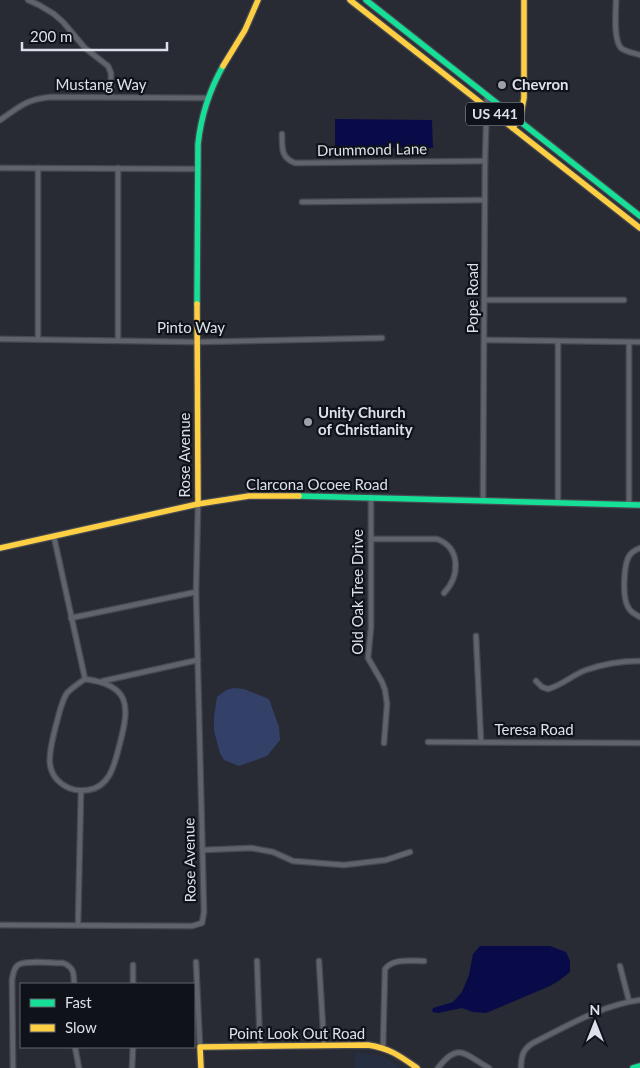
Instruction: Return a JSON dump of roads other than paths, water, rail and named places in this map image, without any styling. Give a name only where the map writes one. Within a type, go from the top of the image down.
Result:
[{"type":"main road","name":"Rose Avenue","points":[[198,504],[197,169],[199,134],[208,98],[218,76],[239,44],[258,0]]},
{"type":"main road","name":"US 441","points":[[350,0],[640,228]]},
{"type":"main road","name":"US 441","points":[[366,0],[640,216]]},
{"type":"main road","points":[[514,128],[519,120],[524,98],[524,0]]},
{"type":"main road","name":"Clarcona Ocoee Road","points":[[0,548],[198,504],[249,496],[371,497],[640,505]]},
{"type":"main road","name":"Point Look Out Road","points":[[200,1047],[354,1044],[383,1047],[394,1052],[417,1068]]},
{"type":"main road","points":[[200,1047],[201,1068]]},
{"type":"main road","points":[[634,1068],[640,1066]]},
{"type":"street","points":[[28,0],[54,14],[85,48],[108,66],[111,73],[111,97]]},
{"type":"street","points":[[616,0],[616,39],[621,47],[628,52],[640,55]]},
{"type":"street","name":"Pope Road","points":[[484,500],[485,162],[487,96]]},
{"type":"street","name":"Mustang Way","points":[[0,120],[24,103],[50,97],[208,98]]},
{"type":"street","name":"Drummond Lane","points":[[282,134],[284,156],[288,161],[295,163],[485,162]]},
{"type":"street","points":[[0,168],[197,169]]},
{"type":"street","points":[[38,168],[38,339]]},
{"type":"street","points":[[118,168],[118,340]]},
{"type":"street","points":[[302,202],[486,200]]},
{"type":"street","points":[[486,300],[624,300]]},
{"type":"street","name":"Pinto Way","points":[[0,339],[197,342],[382,338]]},
{"type":"street","points":[[485,340],[640,342]]},
{"type":"street","points":[[558,342],[558,503]]},
{"type":"street","points":[[629,342],[629,505]]},
{"type":"street","name":"Old Oak Tree Drive","points":[[371,497],[371,628],[368,658],[385,690],[387,704],[384,743]]},
{"type":"street","name":"Rose Avenue","points":[[78,925],[192,926],[202,923],[204,912],[203,850],[196,592],[198,504]]},
{"type":"street","points":[[54,537],[85,679]]},
{"type":"street","points":[[371,539],[437,539],[446,543],[452,551],[455,573],[451,585],[444,593]]},
{"type":"street","points":[[640,548],[630,554],[628,558],[624,598],[628,608],[640,617]]},
{"type":"street","points":[[71,618],[196,592]]},
{"type":"street","points":[[476,636],[481,742]]},
{"type":"street","points":[[103,682],[198,660]]},
{"type":"street","points":[[536,681],[542,687],[548,689],[565,683],[585,670],[628,661],[640,661]]},
{"type":"street","points":[[85,679],[103,682],[116,689],[123,699],[126,710],[126,720],[112,769],[101,785],[93,789],[81,791],[72,789],[60,783],[53,774],[50,764],[49,752],[61,705],[67,694],[85,679]]},
{"type":"street","name":"Teresa Road","points":[[428,742],[640,742]]},
{"type":"street","points":[[0,925],[78,925],[81,791]]},
{"type":"street","points":[[203,850],[251,848],[274,852],[294,861],[344,865],[386,860],[410,852]]},
{"type":"street","points":[[257,961],[260,1046]]},
{"type":"street","points":[[319,961],[324,1045]]},
{"type":"street","points":[[383,1047],[385,969],[389,964],[397,961],[424,961]]},
{"type":"street","points":[[13,1068],[13,971],[23,962],[63,963],[73,970],[74,983]]},
{"type":"street","points":[[196,962],[200,1047]]},
{"type":"street","points":[[134,965],[134,983]]},
{"type":"street","points":[[620,966],[629,1001]]},
{"type":"street","points":[[521,1068],[521,1058],[525,1048],[533,1043],[602,1010],[629,1001],[640,1000]]},
{"type":"street","points":[[75,1048],[80,1068]]},
{"type":"street","points":[[132,1068],[134,1048]]},
{"type":"street","points":[[438,1068],[447,1056],[452,1053],[461,1052],[489,1068]]},
{"type":"place","name":"Chevron","points":[[502,85]]},
{"type":"place","name":"Unity Church of Christianity","points":[[308,422]]}]
